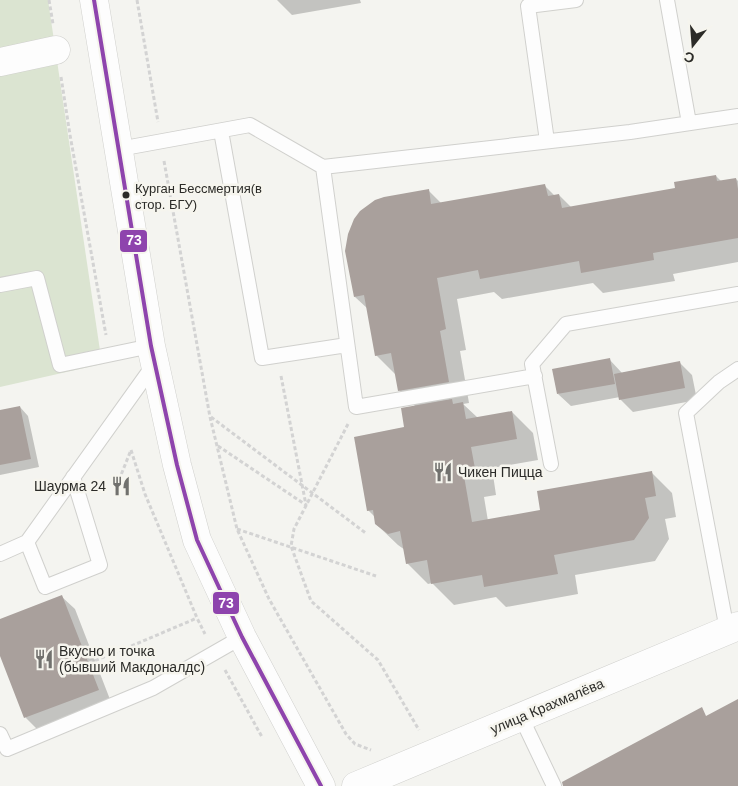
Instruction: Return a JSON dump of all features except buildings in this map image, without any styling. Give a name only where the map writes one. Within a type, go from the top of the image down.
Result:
[{"type":"main road","points":[[94,0],[153,354],[177,465],[197,540],[242,637],[321,786]]},
{"type":"main road","points":[[0,62],[56,50]]},
{"type":"main road","name":"улица Крахмалёва","points":[[356,786],[732,628]]},
{"type":"lane","points":[[546,141],[528,6],[576,0]]},
{"type":"lane","points":[[667,0],[689,123]]},
{"type":"lane","points":[[119,149],[250,126],[323,167],[630,132],[738,116]]},
{"type":"lane","points":[[221,131],[262,358],[347,346]]},
{"type":"lane","points":[[323,167],[356,407],[535,376]]},
{"type":"lane","points":[[0,285],[37,278],[60,365],[109,354],[153,354]]},
{"type":"lane","points":[[551,464],[532,364],[566,324],[738,294]]},
{"type":"lane","points":[[0,554],[27,542],[74,477],[153,354]]},
{"type":"lane","points":[[732,628],[686,413],[719,382],[738,369]]},
{"type":"lane","points":[[27,542],[45,587],[100,565],[74,477]]},
{"type":"lane","points":[[0,734],[7,749],[153,688],[242,637]]},
{"type":"lane","points":[[521,717],[554,786]]},
{"type":"path","points":[[136,0],[210,417],[237,529],[269,599],[346,734],[355,744],[369,750],[378,750]]},
{"type":"path","points":[[70,135],[109,354]]},
{"type":"path","points":[[277,356],[306,506]]},
{"type":"path","points":[[210,417],[367,534]]},
{"type":"path","points":[[350,421],[294,529],[291,546],[311,601],[378,660],[421,734]]},
{"type":"path","points":[[217,446],[306,506]]},
{"type":"path","points":[[89,663],[197,618],[146,494],[131,450],[119,480]]},
{"type":"path","points":[[237,529],[376,576]]},
{"type":"path","points":[[215,653],[264,742]]},
{"type":"green space","points":[[0,0],[48,0],[102,364],[0,387]]},
{"type":"transit line","name":"73","points":[[94,0],[151,346],[177,465],[197,540],[242,637],[321,786]]},
{"type":"place","name":"Курган Бессмертия(в стор. БГУ)","points":[[126,195]]},
{"type":"place","name":"Чикен Пицца","points":[[443,472]]},
{"type":"place","name":"Шаурма 24","points":[[121,486]]},
{"type":"place","name":"Вкусно и точка (бывший Макдоналдс)","points":[[44,659]]}]
